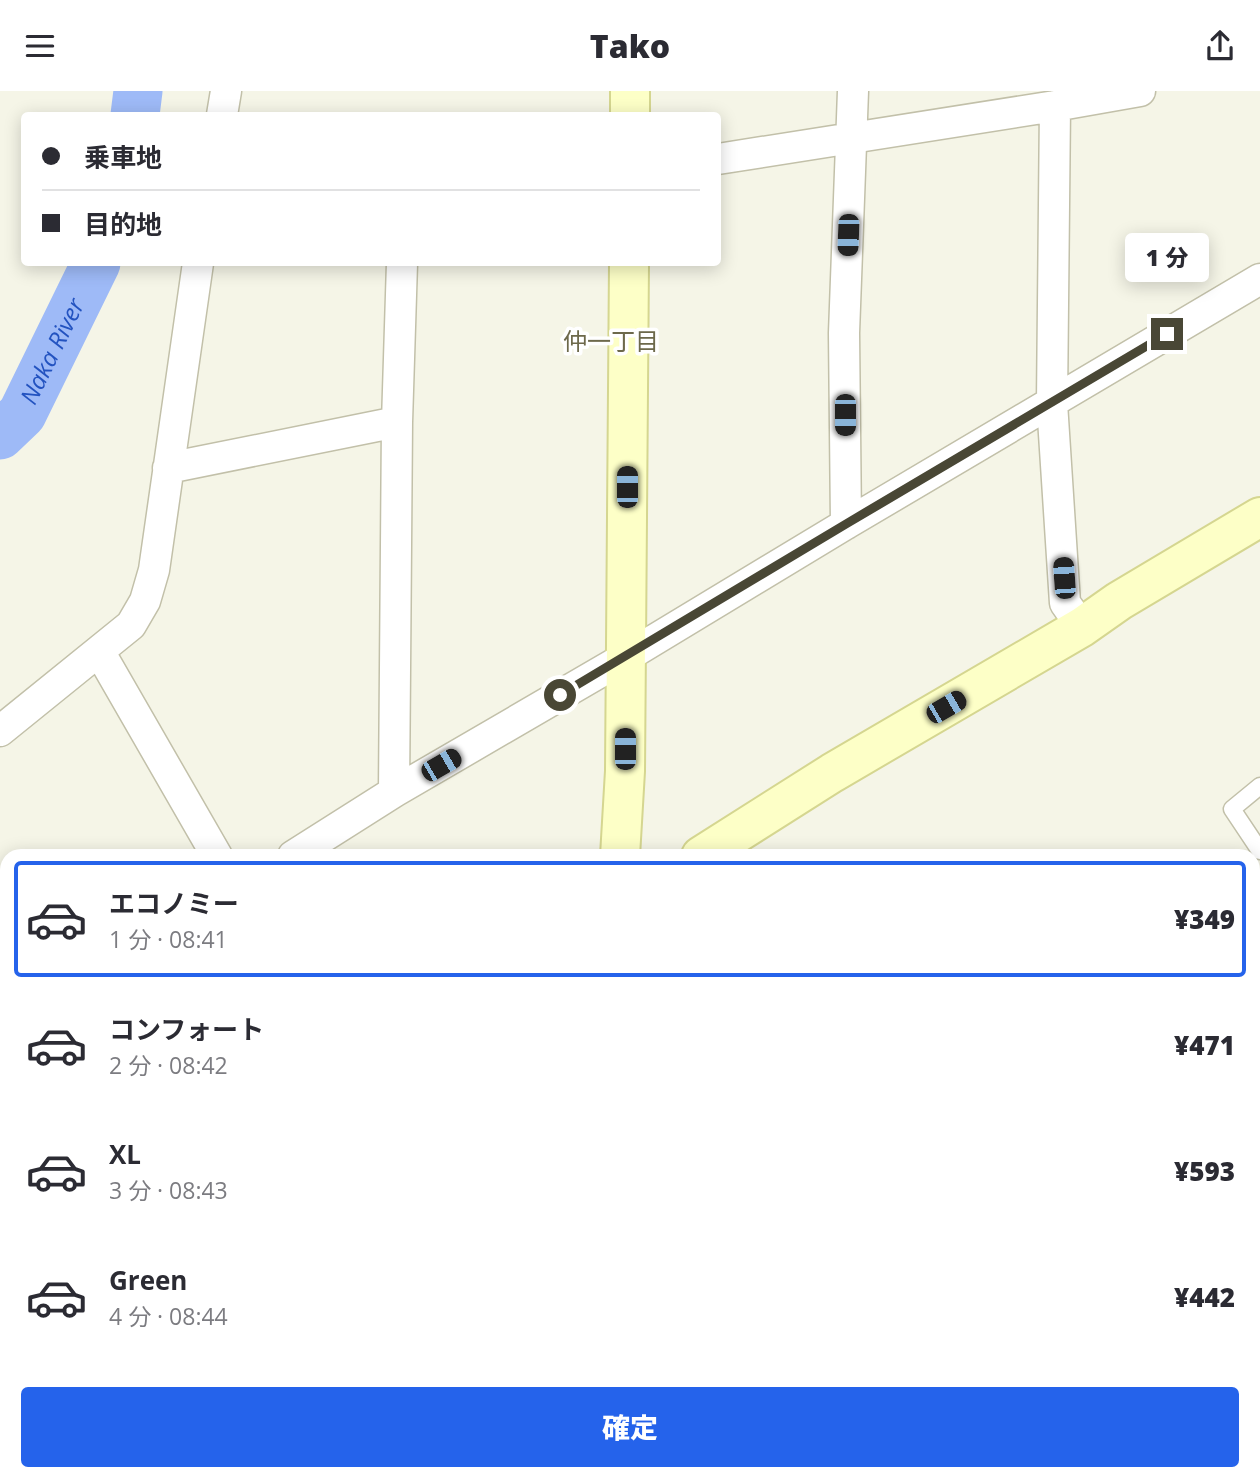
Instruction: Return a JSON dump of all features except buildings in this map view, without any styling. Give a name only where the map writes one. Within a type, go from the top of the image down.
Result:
[{"type":"street","points":[[222,112],[226,91]]},
{"type":"street","points":[[630,91],[630,112]]},
{"type":"street","points":[[846,524],[844,333],[853,91]]},
{"type":"street","points":[[721,159],[1140,91]]},
{"type":"street","points":[[1055,106],[1052,403],[1065,603],[1082,627]]},
{"type":"street","points":[[0,731],[131,625],[145,601],[154,570],[198,266]]},
{"type":"street","points":[[394,792],[397,422],[402,266]]},
{"type":"street","points":[[620,849],[625,771],[629,266]]},
{"type":"street","points":[[304,849],[394,792],[1260,279]]},
{"type":"street","points":[[168,468],[397,422]]},
{"type":"street","points":[[712,849],[832,773],[1082,627],[1119,601],[1260,517]]},
{"type":"street","points":[[99,651],[212,849]]},
{"type":"lane","points":[[1259,849],[1232,809],[1260,786]]},
{"type":"waterway","name":"Naka River","points":[[135,112],[138,91]]},
{"type":"waterway","name":"Naka River","points":[[0,435],[22,414],[95,266]]},
{"type":"district","name":"仲一丁目","points":[[611,342]]},
{"type":"route","points":[[560,695],[1167,334]]}]
